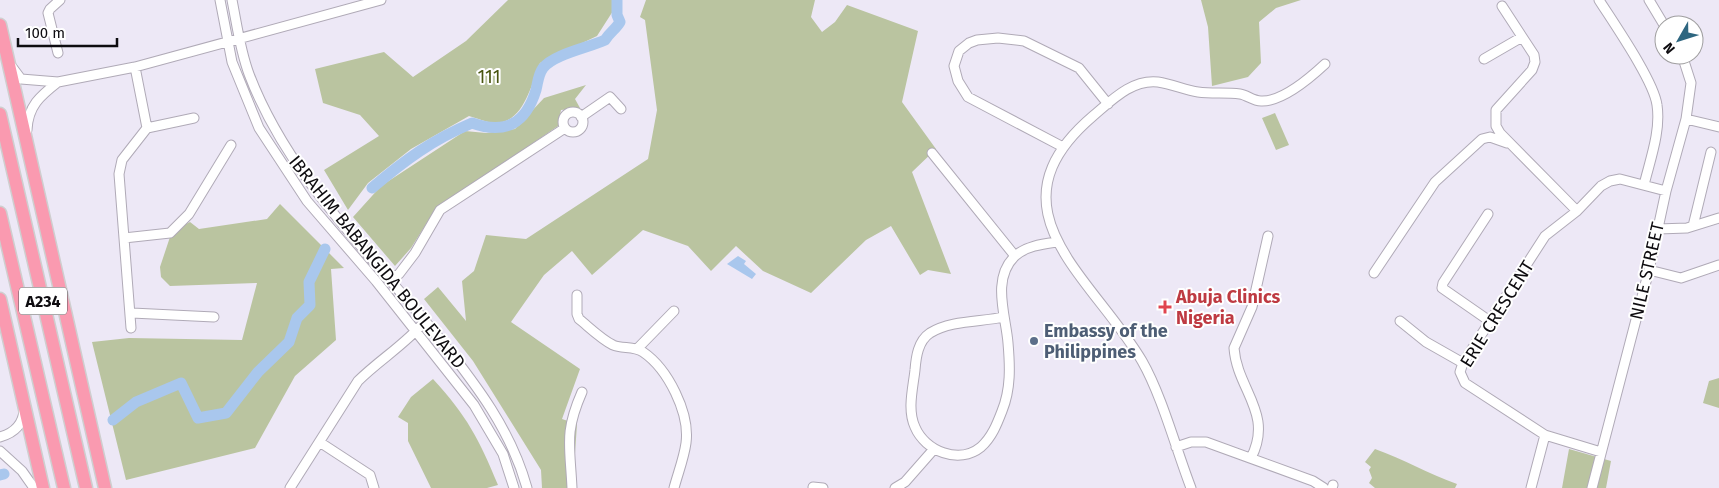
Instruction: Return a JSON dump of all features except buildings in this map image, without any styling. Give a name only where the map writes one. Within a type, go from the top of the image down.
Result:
[{"type":"highway","points":[[0,25],[105,488]]},
{"type":"highway","name":"A234","points":[[0,114],[86,488]]},
{"type":"highway","name":"A234","points":[[0,214],[64,488]]},
{"type":"highway","points":[[0,299],[43,488]]},
{"type":"street","points":[[58,53],[48,13],[60,0]]},
{"type":"street","name":"IBRAHIM BABANGIDA BOULEVARD","points":[[220,0],[227,43],[238,78],[259,128],[307,201],[474,405],[489,427],[503,454],[514,488]]},
{"type":"street","name":"IBRAHIM BABANGIDA BOULEVARD","points":[[232,0],[248,73],[263,108],[284,146],[318,194],[470,376],[500,420],[512,443],[527,488]]},
{"type":"street","points":[[7,56],[21,79],[58,82],[135,67],[240,40],[381,0]]},
{"type":"street","points":[[1599,0],[1645,76],[1657,103],[1658,126],[1644,185]]},
{"type":"street","points":[[1649,0],[1658,15]]},
{"type":"street","points":[[1502,6],[1536,62],[1532,70],[1496,110],[1496,126],[1508,143],[1577,211]]},
{"type":"street","points":[[1484,59],[1522,37]]},
{"type":"street","points":[[1063,146],[968,97],[958,81],[954,66],[959,51],[969,43],[977,40],[998,38],[1024,41],[1079,68],[1108,104]]},
{"type":"street","points":[[1190,488],[1144,364],[1058,242],[1050,226],[1046,199],[1048,182],[1054,163],[1072,134],[1126,90],[1144,82],[1158,82],[1197,92],[1242,95],[1258,101],[1267,101],[1303,84],[1325,64]]},
{"type":"street","name":"NILE STREET","points":[[1592,488],[1649,270],[1666,191],[1686,120],[1691,83],[1685,65]]},
{"type":"street","points":[[135,67],[147,128]]},
{"type":"street","points":[[27,141],[28,116],[33,104],[58,82]]},
{"type":"street","points":[[581,117],[610,97],[621,109]]},
{"type":"street","points":[[576,113],[581,117],[583,123],[580,129],[571,132],[565,128],[563,122],[568,114],[576,113]]},
{"type":"street","points":[[131,328],[132,313],[118,174],[122,160],[147,128],[194,118]]},
{"type":"street","points":[[1686,120],[1719,127]]},
{"type":"street","points":[[388,277],[399,274],[415,253],[440,210],[565,128]]},
{"type":"street","points":[[1374,274],[1435,182],[1471,147],[1482,139],[1490,138],[1508,143]]},
{"type":"street","points":[[124,238],[170,233],[189,214],[231,145]]},
{"type":"street","points":[[1693,226],[1711,152]]},
{"type":"street","points":[[932,153],[1015,256]]},
{"type":"street","name":"ERIE CRESCENT","points":[[1601,452],[1545,435],[1466,383],[1460,372],[1463,363],[1545,236],[1577,211],[1601,186],[1610,181],[1620,179],[1666,191]]},
{"type":"street","points":[[1488,214],[1443,283],[1442,288],[1491,322]]},
{"type":"street","points":[[1658,229],[1679,229],[1719,218]]},
{"type":"street","points":[[1251,458],[1259,443],[1260,425],[1234,348],[1252,307],[1268,236]]},
{"type":"street","points":[[1004,317],[954,324],[932,332],[920,345],[915,366],[912,414],[915,427],[928,445],[934,449],[945,453],[961,454],[980,448],[991,436],[1005,404],[1010,376],[1004,317],[1001,293],[1003,276],[1015,256],[1030,247],[1058,242]]},
{"type":"street","points":[[1649,270],[1676,278],[1690,276],[1719,265]]},
{"type":"street","points":[[577,295],[576,314],[579,319],[613,345],[637,349],[655,363],[681,407],[686,443],[674,488]]},
{"type":"street","points":[[637,349],[674,311]]},
{"type":"street","points":[[132,313],[214,317]]},
{"type":"street","points":[[290,488],[321,443],[358,381],[372,367],[416,332],[425,321]]},
{"type":"street","points":[[1400,321],[1426,342],[1463,363]]},
{"type":"street","points":[[572,488],[569,428],[582,392]]},
{"type":"street","points":[[0,436],[10,433],[20,424],[24,416],[24,402]]},
{"type":"street","points":[[1531,488],[1545,435]]},
{"type":"street","points":[[1176,448],[1191,442],[1206,442],[1330,487]]},
{"type":"street","points":[[321,443],[370,475],[374,488]]},
{"type":"street","points":[[894,488],[905,482],[934,449]]},
{"type":"street","points":[[0,451],[22,471],[34,488]]},
{"type":"street","points":[[813,487],[823,488]]},
{"type":"green space","name":"111","points":[[508,0],[620,0],[597,36],[540,63],[525,101],[513,116],[506,121],[496,123],[469,116],[411,149],[368,183],[348,210],[324,170],[379,136],[360,115],[323,103],[315,69],[384,52],[413,77],[466,41]]},
{"type":"green space","points":[[646,0],[815,0],[811,17],[822,32],[835,22],[847,5],[918,31],[902,102],[936,149],[912,172],[951,274],[928,270],[920,275],[891,226],[866,240],[811,293],[763,271],[736,246],[711,271],[688,246],[643,230],[592,275],[572,251],[544,275],[511,322],[580,369],[562,419],[577,424],[574,468],[576,488],[542,488],[541,470],[473,361],[424,299],[438,287],[466,321],[462,281],[474,271],[486,235],[526,239],[648,159],[657,110],[645,20],[640,17]]},
{"type":"green space","points":[[1201,0],[1301,0],[1276,8],[1259,22],[1261,63],[1248,77],[1212,86],[1208,27]]},
{"type":"green space","points":[[586,85],[575,99],[580,108],[561,110],[558,126],[435,210],[411,248],[395,266],[353,217],[381,186],[465,131],[486,133],[515,129],[544,98]]},
{"type":"green space","points":[[1275,113],[1289,145],[1276,150],[1262,118]]},
{"type":"green space","points":[[280,204],[344,268],[331,269],[336,340],[295,376],[255,448],[126,480],[92,342],[129,338],[242,340],[257,283],[170,286],[161,277],[160,267],[172,231],[190,222],[199,229],[267,219]]},
{"type":"green space","points":[[1719,378],[1719,408],[1703,403],[1709,381]]},
{"type":"green space","points":[[433,379],[455,405],[471,429],[485,454],[498,485],[487,488],[431,488],[408,441],[408,423],[398,417],[411,397]]},
{"type":"green space","points":[[1375,449],[1457,484],[1455,488],[1375,488],[1369,483],[1372,478],[1369,470],[1371,467],[1365,462]]},
{"type":"green space","points":[[1569,449],[1611,461],[1606,488],[1562,488]]},
{"type":"water","points":[[738,256],[746,261],[744,264],[756,274],[752,279],[727,264]]},
{"type":"waterway","points":[[372,188],[419,151],[444,136],[472,123],[495,128],[505,127],[520,118],[527,111],[536,90],[540,73],[548,63],[563,55],[605,40],[617,27],[620,22],[617,15],[617,0]]},
{"type":"waterway","points":[[113,420],[136,402],[181,383],[198,418],[226,413],[258,372],[289,342],[297,318],[310,305],[309,282],[325,249]]},
{"type":"waterway","points":[[0,475],[4,474]]},
{"type":"place","name":"Abuja Clinics Nigeria","points":[[1165,307]]},
{"type":"place","name":"Embassy of the Philippines","points":[[1034,341]]}]
